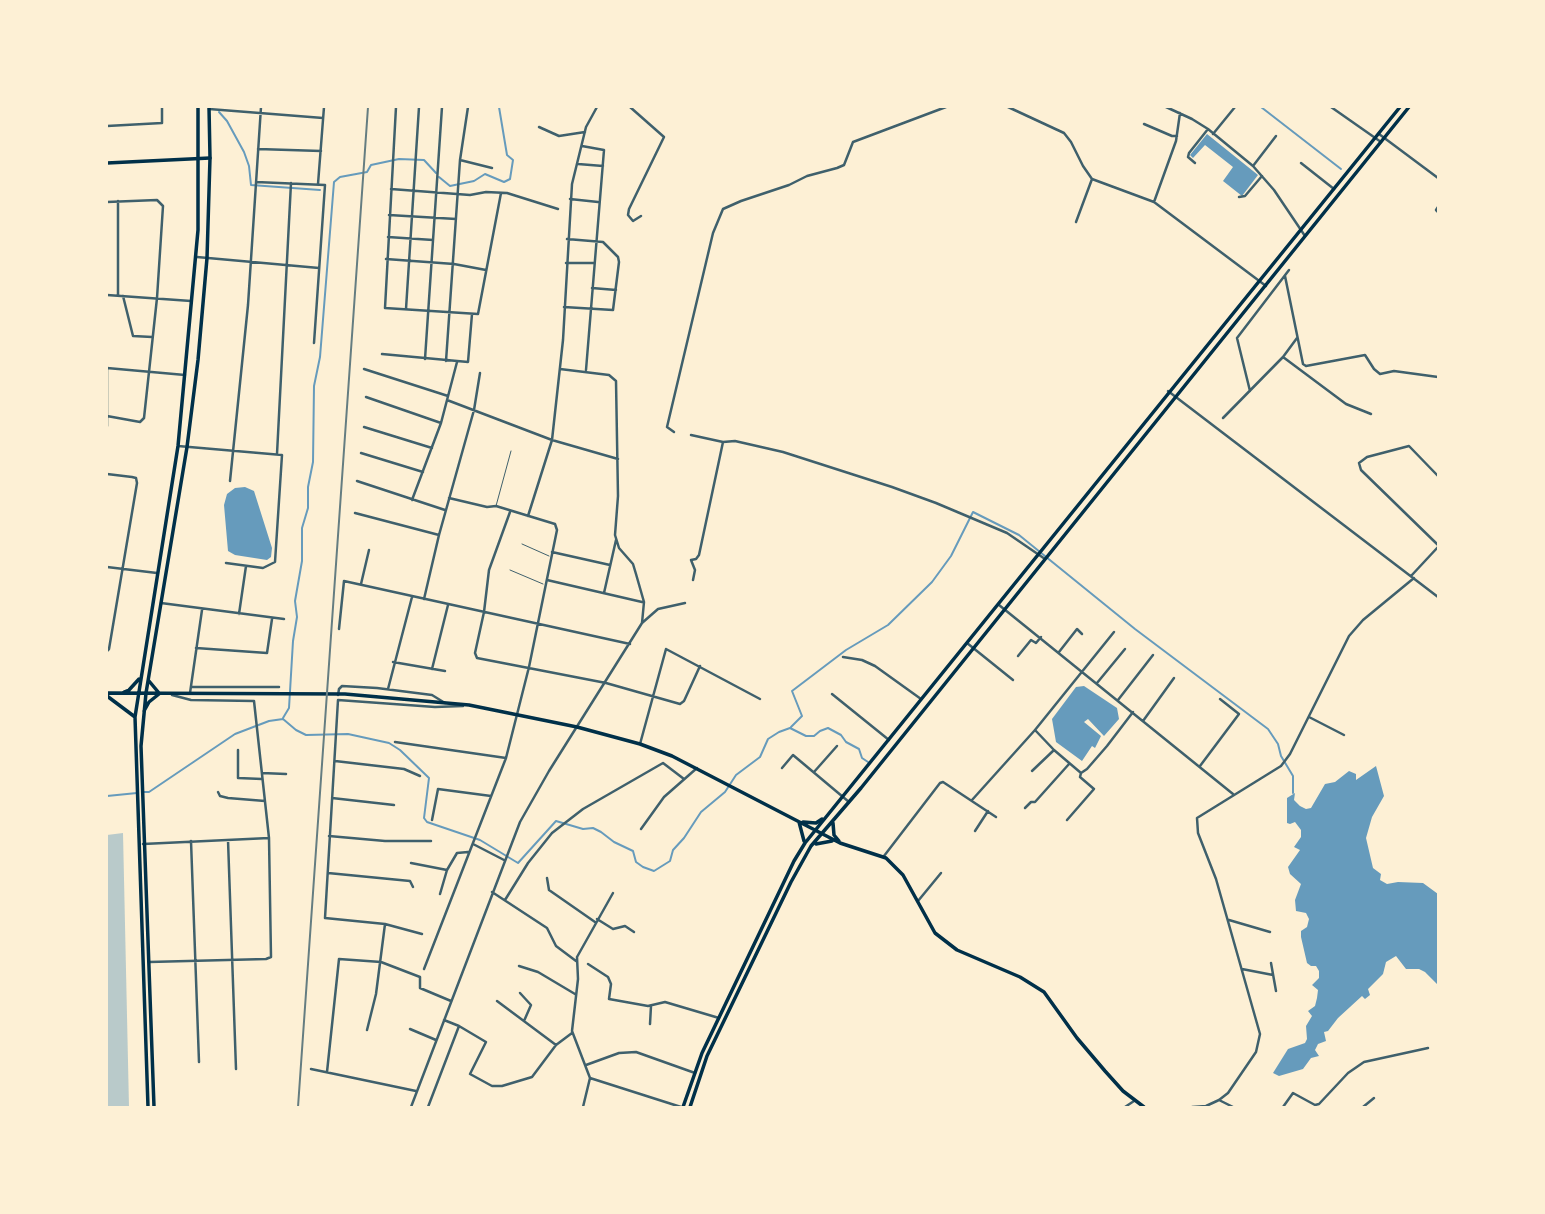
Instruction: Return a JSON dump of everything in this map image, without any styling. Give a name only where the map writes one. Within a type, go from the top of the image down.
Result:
[{"type":"main road","points":[[154,1107],[143,844],[135,785],[135,717],[178,446],[193,302],[199,159],[198,107]]},
{"type":"main road","points":[[682,1107],[720,1018],[805,843],[1400,107]]},
{"type":"main road","points":[[690,1107],[707,1056],[811,846],[850,802],[1409,107]]},
{"type":"main road","points":[[148,1107],[139,801],[143,717],[187,447],[207,258],[209,108]]},
{"type":"main road","points":[[107,163],[210,158]]},
{"type":"main road","points":[[1052,535],[1059,541]]},
{"type":"main road","points":[[161,551],[169,553]]},
{"type":"main road","points":[[107,694],[129,690],[140,677]]},
{"type":"main road","points":[[148,679],[152,687],[160,693]]},
{"type":"main road","points":[[122,692],[345,694],[470,705],[516,713],[640,744],[697,768],[840,843]]},
{"type":"main road","points":[[143,717],[149,702],[160,693]]},
{"type":"main road","points":[[107,694],[135,717]]},
{"type":"main road","points":[[854,782],[861,788]]},
{"type":"main road","points":[[798,820],[816,823],[827,816]]},
{"type":"main road","points":[[798,820],[805,843]]},
{"type":"main road","points":[[833,822],[834,835],[840,843]]},
{"type":"main road","points":[[811,846],[824,841],[840,843],[884,856],[898,869],[935,933],[949,946],[1020,976],[1044,992],[1077,1038],[1123,1091],[1144,1107]]},
{"type":"main road","points":[[771,911],[777,914]]},
{"type":"street","points":[[107,126],[162,123],[162,107]]},
{"type":"street","points":[[230,481],[251,261],[261,107]]},
{"type":"street","points":[[318,184],[324,107]]},
{"type":"street","points":[[396,107],[384,307],[479,313],[501,193]]},
{"type":"street","points":[[406,309],[419,107]]},
{"type":"street","points":[[425,359],[442,107]]},
{"type":"street","points":[[446,361],[460,160],[468,107]]},
{"type":"street","points":[[528,516],[552,440],[561,369],[570,199],[585,132],[597,107]]},
{"type":"street","points":[[630,107],[663,137],[629,209],[628,215],[633,222],[640,216]]},
{"type":"street","points":[[674,432],[667,427],[713,233],[723,209],[844,164],[853,142],[946,107]]},
{"type":"street","points":[[1008,107],[1064,133],[1092,179],[1154,202],[1266,286]]},
{"type":"street","points":[[1166,107],[1208,129],[1253,166],[1305,236]]},
{"type":"street","points":[[1213,134],[1235,107]]},
{"type":"street","points":[[1331,107],[1438,178]]},
{"type":"street","points":[[209,108],[323,118]]},
{"type":"street","points":[[1154,202],[1177,136],[1180,113]]},
{"type":"street","points":[[1144,124],[1177,136]]},
{"type":"street","points":[[539,127],[559,135],[585,132]]},
{"type":"street","points":[[1195,163],[1188,157],[1189,153],[1208,129]]},
{"type":"street","points":[[1379,133],[1383,140]]},
{"type":"street","points":[[1253,166],[1276,136]]},
{"type":"street","points":[[582,146],[603,148],[585,372]]},
{"type":"street","points":[[258,149],[321,151]]},
{"type":"street","points":[[460,160],[492,168]]},
{"type":"street","points":[[1301,163],[1334,188]]},
{"type":"street","points":[[577,164],[603,166]]},
{"type":"street","points":[[1239,197],[1245,195],[1262,176]]},
{"type":"street","points":[[1076,222],[1092,179]]},
{"type":"street","points":[[256,182],[324,185],[314,343]]},
{"type":"street","points":[[277,454],[291,183]]},
{"type":"street","points":[[391,189],[459,194],[501,193],[558,209]]},
{"type":"street","points":[[570,199],[598,202]]},
{"type":"street","points":[[107,202],[157,200],[163,206],[157,298],[143,421],[107,416]]},
{"type":"street","points":[[118,201],[118,295]]},
{"type":"street","points":[[1438,206],[1438,212]]},
{"type":"street","points":[[389,215],[457,219]]},
{"type":"street","points":[[388,237],[433,240]]},
{"type":"street","points":[[564,307],[614,310],[618,257],[605,243],[567,239]]},
{"type":"street","points":[[196,257],[319,268]]},
{"type":"street","points":[[386,259],[454,264],[486,270]]},
{"type":"street","points":[[566,262],[594,263]]},
{"type":"street","points":[[1250,391],[1237,338],[1289,270]]},
{"type":"street","points":[[1285,276],[1301,362],[1306,366],[1365,355],[1380,374],[1394,371],[1438,377]]},
{"type":"street","points":[[592,288],[616,290]]},
{"type":"street","points":[[107,295],[193,302]]},
{"type":"street","points":[[123,295],[133,336],[152,337]]},
{"type":"street","points":[[382,354],[468,362],[472,314]]},
{"type":"street","points":[[1223,418],[1283,357],[1297,338]]},
{"type":"street","points":[[1283,357],[1346,404],[1371,414]]},
{"type":"street","points":[[412,500],[441,423],[457,362]]},
{"type":"street","points":[[107,426],[107,368],[185,375]]},
{"type":"street","points":[[364,369],[448,398],[552,440],[618,459]]},
{"type":"street","points":[[561,369],[609,375],[617,381],[616,540],[604,593]]},
{"type":"street","points":[[424,599],[445,510],[474,410],[480,373]]},
{"type":"street","points":[[1168,391],[1438,597]]},
{"type":"street","points":[[366,397],[441,423]]},
{"type":"street","points":[[364,427],[432,448]]},
{"type":"street","points":[[691,435],[783,452],[892,487],[1007,533],[1046,557]]},
{"type":"street","points":[[693,580],[695,570],[691,560],[698,555],[723,442]]},
{"type":"street","points":[[178,446],[282,455],[275,562],[263,568],[226,563]]},
{"type":"street","points":[[1192,1107],[1206,1106],[1219,1100],[1238,1080],[1256,1052],[1260,1034],[1229,920],[1196,824],[1199,816],[1281,766],[1290,754],[1349,636],[1363,620],[1412,577],[1438,546],[1361,470],[1359,463],[1367,457],[1409,446],[1438,476]]},
{"type":"street","points":[[361,453],[423,472]]},
{"type":"street","points":[[107,474],[136,478],[107,651]]},
{"type":"street","points":[[358,481],[445,510]]},
{"type":"street","points":[[424,968],[506,758],[529,667],[557,526],[496,506],[486,507],[449,498]]},
{"type":"street","points":[[511,511],[489,570],[475,655],[477,658],[606,682],[682,703],[700,666]]},
{"type":"street","points":[[355,513],[439,535]]},
{"type":"street","points":[[616,540],[632,564],[644,602],[642,623]]},
{"type":"street","points":[[361,585],[369,550]]},
{"type":"street","points":[[551,555],[610,565]]},
{"type":"street","points":[[239,614],[246,566]]},
{"type":"street","points":[[107,567],[157,573]]},
{"type":"street","points":[[547,580],[644,602]]},
{"type":"street","points":[[340,629],[344,581],[630,644]]},
{"type":"street","points":[[388,689],[412,596]]},
{"type":"street","points":[[161,603],[284,619]]},
{"type":"street","points":[[411,1107],[504,860],[530,803],[642,623],[658,609],[685,603]]},
{"type":"street","points":[[432,669],[449,604]]},
{"type":"street","points":[[997,604],[1233,794]]},
{"type":"street","points":[[190,693],[202,610]]},
{"type":"street","points":[[196,648],[267,653],[272,618]]},
{"type":"street","points":[[1059,652],[1077,629],[1082,634]]},
{"type":"street","points":[[972,800],[1035,730],[1114,632]]},
{"type":"street","points":[[1018,656],[1031,640],[1036,643],[1041,637]]},
{"type":"street","points":[[967,643],[1013,680]]},
{"type":"street","points":[[640,744],[666,649],[760,699]]},
{"type":"street","points":[[1097,683],[1125,649]]},
{"type":"street","points":[[1118,700],[1153,655]]},
{"type":"street","points":[[843,657],[862,660],[875,666],[921,699]]},
{"type":"street","points":[[393,662],[445,671]]},
{"type":"street","points":[[1143,720],[1174,678]]},
{"type":"street","points":[[191,687],[279,687]]},
{"type":"street","points":[[422,934],[385,924],[325,918],[339,688],[388,689],[432,695],[444,703]]},
{"type":"street","points":[[149,962],[271,957],[269,838],[254,701],[191,700],[169,694]]},
{"type":"street","points":[[832,694],[889,740]]},
{"type":"street","points":[[1200,766],[1239,714],[1220,699]]},
{"type":"street","points":[[338,700],[435,707],[470,705]]},
{"type":"street","points":[[1081,772],[1087,769],[1107,746],[1133,712]]},
{"type":"street","points":[[1309,717],[1344,735]]},
{"type":"street","points":[[1035,730],[1069,764],[1081,772]]},
{"type":"street","points":[[395,743],[506,758]]},
{"type":"street","points":[[814,772],[836,746]]},
{"type":"street","points":[[238,750],[238,778],[262,779]]},
{"type":"street","points":[[1032,771],[1054,750]]},
{"type":"street","points":[[782,768],[793,755],[850,802]]},
{"type":"street","points":[[335,761],[404,769],[420,776]]},
{"type":"street","points":[[505,900],[551,833],[583,809],[663,763],[684,779]]},
{"type":"street","points":[[1025,808],[1035,802],[1069,764]]},
{"type":"street","points":[[641,829],[657,805],[697,768]]},
{"type":"street","points":[[1067,820],[1094,789],[1080,777],[1081,772]]},
{"type":"street","points":[[262,773],[286,774]]},
{"type":"street","points":[[884,856],[940,783],[943,782],[996,817]]},
{"type":"street","points":[[432,820],[438,789],[491,796]]},
{"type":"street","points":[[218,792],[220,796],[228,798],[265,801]]},
{"type":"street","points":[[331,798],[394,805]]},
{"type":"street","points":[[975,831],[988,811]]},
{"type":"street","points":[[329,835],[385,841],[431,841]]},
{"type":"street","points":[[143,844],[269,838]]},
{"type":"street","points":[[228,840],[236,1069]]},
{"type":"street","points":[[191,841],[199,1062]]},
{"type":"street","points":[[473,844],[504,860]]},
{"type":"street","points":[[440,894],[447,870],[457,853],[470,852]]},
{"type":"street","points":[[411,863],[447,870]]},
{"type":"street","points":[[328,873],[410,881],[413,887]]},
{"type":"street","points":[[918,901],[941,873]]},
{"type":"street","points":[[547,878],[549,890],[596,920],[613,929],[625,926],[634,932]]},
{"type":"street","points":[[492,892],[547,928],[556,946],[576,961]]},
{"type":"street","points":[[583,1107],[590,1077],[572,1033],[576,961],[613,892]]},
{"type":"street","points":[[1229,920],[1270,932]]},
{"type":"street","points":[[367,1030],[376,995],[385,924]]},
{"type":"street","points":[[327,1072],[339,961],[381,962],[420,977],[420,988],[451,1001]]},
{"type":"street","points":[[1271,963],[1276,991]]},
{"type":"street","points":[[587,964],[608,976],[611,984],[609,999],[651,1006],[665,1002],[720,1018]]},
{"type":"street","points":[[519,966],[538,972],[575,994]]},
{"type":"street","points":[[1242,969],[1273,975]]},
{"type":"street","points":[[520,993],[531,1005],[524,1021]]},
{"type":"street","points":[[497,1001],[556,1045]]},
{"type":"street","points":[[650,1024],[651,1006]]},
{"type":"street","points":[[444,1020],[486,1042],[470,1074],[492,1086],[502,1086],[532,1077],[556,1045],[572,1033]]},
{"type":"street","points":[[429,1107],[459,1026]]},
{"type":"street","points":[[410,1029],[436,1040]]},
{"type":"street","points":[[1283,1107],[1293,1093],[1315,1105],[1319,1104],[1349,1073],[1364,1062],[1428,1048]]},
{"type":"street","points":[[586,1065],[619,1053],[636,1052],[695,1073]]},
{"type":"street","points":[[310,1069],[416,1091]]},
{"type":"street","points":[[590,1077],[682,1107]]},
{"type":"street","points":[[1363,1107],[1374,1098]]},
{"type":"street","points":[[1219,1100],[1233,1107]]},
{"type":"street","points":[[1125,1107],[1134,1101]]},
{"type":"lane","points":[[496,506],[511,451]]},
{"type":"lane","points":[[522,544],[551,555]]},
{"type":"lane","points":[[510,570],[546,585]]},
{"type":"shaded area","points":[[123,833],[129,1107],[107,1107],[107,835]]},
{"type":"water","points":[[1207,134],[1258,175],[1242,196],[1223,181],[1233,167],[1205,145],[1193,158],[1190,155]]},
{"type":"water","points":[[245,487],[254,491],[272,548],[271,557],[267,560],[235,555],[228,551],[224,505],[227,494],[235,488]]},
{"type":"water","points":[[1084,686],[1117,708],[1119,719],[1104,736],[1088,719],[1084,722],[1101,736],[1095,748],[1092,746],[1082,761],[1056,742],[1052,719],[1076,687]]},
{"type":"water","points":[[1376,766],[1384,796],[1372,817],[1366,838],[1373,868],[1381,874],[1380,880],[1387,884],[1423,883],[1438,894],[1438,985],[1419,969],[1406,969],[1396,956],[1386,962],[1383,974],[1368,989],[1370,995],[1365,999],[1362,996],[1324,1032],[1326,1041],[1318,1044],[1315,1050],[1319,1056],[1311,1058],[1303,1069],[1279,1076],[1273,1073],[1288,1049],[1305,1043],[1307,1039],[1306,1026],[1312,1016],[1308,1011],[1315,1006],[1318,990],[1312,985],[1319,978],[1316,966],[1307,963],[1301,937],[1301,931],[1307,927],[1309,919],[1306,913],[1296,911],[1295,900],[1301,884],[1290,874],[1288,867],[1300,850],[1294,847],[1301,837],[1301,830],[1295,822],[1287,823],[1287,798],[1295,793],[1294,800],[1300,806],[1311,808],[1325,784],[1335,782],[1349,771],[1356,774],[1356,780]]},
{"type":"waterway","points":[[439,177],[450,186],[474,181],[485,174],[504,182],[510,179],[513,160],[507,155],[499,107]]},
{"type":"waterway","points":[[1261,107],[1341,169]]},
{"type":"waterway","points":[[219,112],[244,152],[251,185],[320,190]]},
{"type":"waterway","points":[[283,718],[289,708],[297,617],[295,601],[302,561],[302,528],[308,508],[308,487],[313,462],[314,386],[320,357],[334,182],[340,177],[367,172],[371,165],[399,159],[424,160],[436,173]]},
{"type":"waterway","points":[[791,727],[802,716],[792,691],[846,650],[888,625],[932,582],[951,556],[973,512],[1019,535],[1135,629],[1268,729],[1293,776],[1293,793]]},
{"type":"waterway","points":[[143,792],[149,792],[235,734],[269,721],[283,719],[306,735],[348,734],[389,743],[429,778],[424,818],[427,822],[480,840],[518,863],[556,821],[601,832],[633,851],[636,862],[654,871],[670,861],[673,850],[701,812],[725,792],[736,775],[760,757],[768,739],[779,732],[790,728],[806,736],[814,736],[828,728],[859,749],[862,758],[868,762]]},
{"type":"waterway","points":[[107,796],[137,793]]},
{"type":"railway","points":[[298,1107],[368,107]]}]
